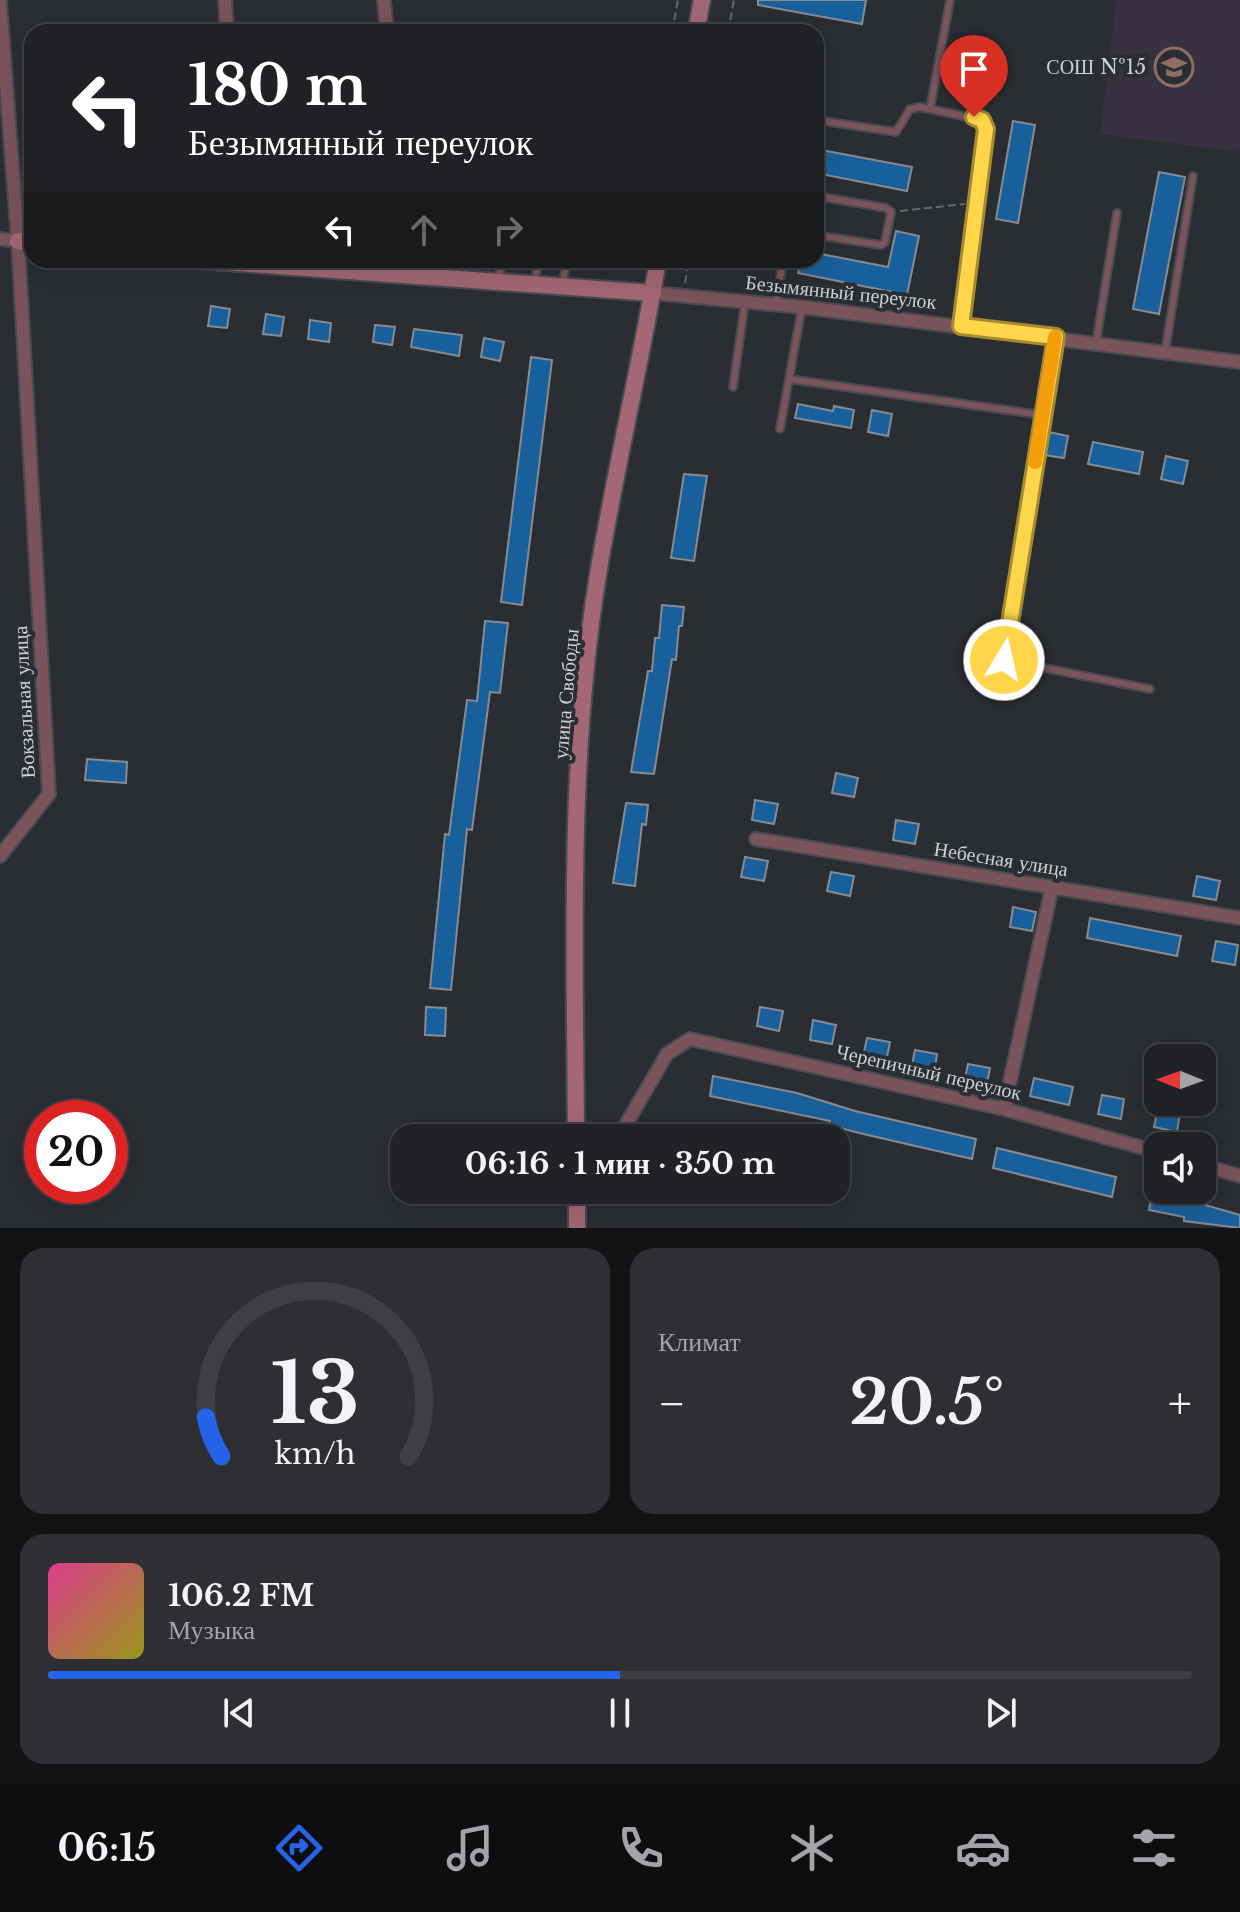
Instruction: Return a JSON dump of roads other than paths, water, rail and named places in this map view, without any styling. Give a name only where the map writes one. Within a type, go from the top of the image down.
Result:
[{"type":"main road","points":[[698,24],[702,0]]},
{"type":"main road","name":"Безымянный переулок","points":[[414,268],[499,281],[653,293]]},
{"type":"main road","name":"улица Свободы","points":[[576,1124],[575,943],[581,723],[597,582],[657,268]]},
{"type":"main road","points":[[577,1204],[577,1228]]},
{"type":"street","points":[[225,0],[226,24]]},
{"type":"street","points":[[384,0],[386,24]]},
{"type":"street","name":"Вокзальная улица","points":[[0,2],[24,232]]},
{"type":"street","points":[[0,239],[24,242]]},
{"type":"street","name":"Вокзальная улица","points":[[0,856],[49,794],[26,268]]},
{"type":"street","name":"Безымянный переулок","points":[[653,293],[802,307],[1240,362]]},
{"type":"street","name":"Небесная улица","points":[[756,839],[1240,918]]},
{"type":"street","points":[[1004,1109],[1052,887]]},
{"type":"street","name":"Черепичный переулок","points":[[626,1124],[667,1054],[690,1039],[1004,1109],[1144,1148]]},
{"type":"street","points":[[1216,1169],[1240,1176]]},
{"type":"lane","points":[[930,109],[950,0]]},
{"type":"lane","points":[[824,121],[896,132],[910,109],[930,109],[982,120],[986,129],[961,326]]},
{"type":"lane","points":[[1165,352],[1193,176]]},
{"type":"lane","points":[[824,197],[886,208],[891,212],[885,242],[881,245],[824,236]]},
{"type":"lane","points":[[1096,343],[1117,213]]},
{"type":"lane","points":[[499,281],[500,268]]},
{"type":"lane","points":[[535,284],[537,268]]},
{"type":"lane","points":[[562,286],[565,268]]},
{"type":"lane","points":[[776,304],[782,268]]},
{"type":"lane","points":[[733,387],[745,302]]},
{"type":"lane","points":[[780,429],[802,307]]},
{"type":"lane","points":[[1056,337],[1004,660],[1150,689]]},
{"type":"lane","points":[[789,379],[1042,415]]},
{"type":"place","name":"СОШ №15","points":[[1174,67]]}]
